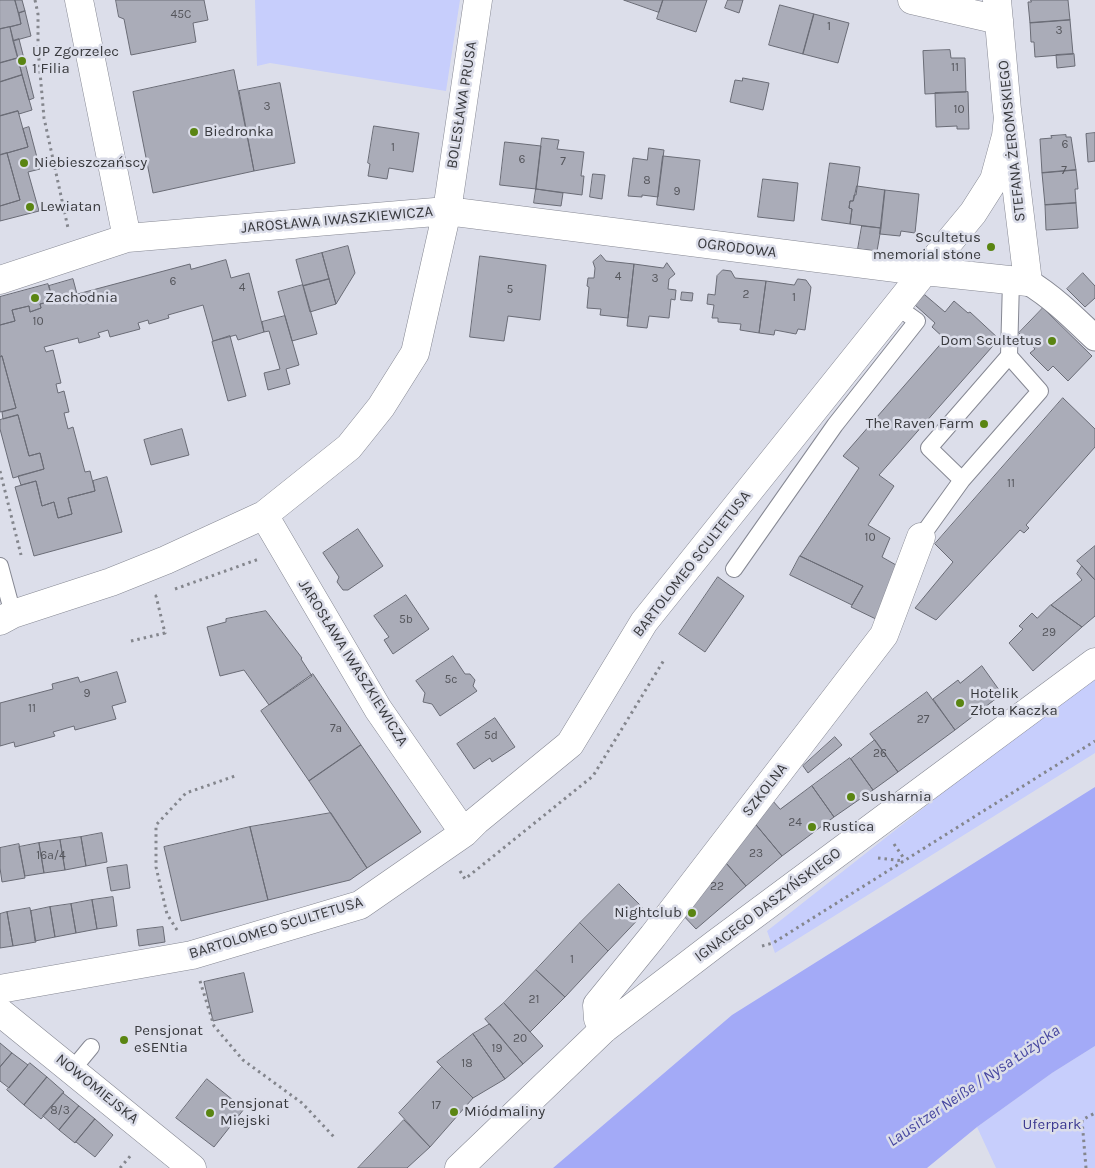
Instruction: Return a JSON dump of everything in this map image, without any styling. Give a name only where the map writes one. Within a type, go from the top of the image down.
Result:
[{"type":"street","points":[[79,0],[127,238]]},
{"type":"street","name":"BOLESŁAWA PRUSA","points":[[446,211],[478,0]]},
{"type":"street","points":[[912,0],[998,10]]},
{"type":"street","name":"STEFANA ŻEROMSKIEGO","points":[[998,10],[1020,282]]},
{"type":"street","name":"BARTOLOMEO SCULTETUSA","points":[[0,990],[192,955],[360,905],[464,833],[570,744],[644,622],[896,306],[973,213],[994,180],[1006,136],[1008,117]]},
{"type":"street","name":"JAROSŁAWA IWASZKIEWICZA","points":[[0,280],[127,238],[446,211],[415,353],[381,407],[348,447],[264,515],[166,560],[6,618]]},
{"type":"street","name":"OGRODOWA","points":[[446,211],[924,272],[1020,282]]},
{"type":"street","points":[[1020,282],[1042,290],[1095,338]]},
{"type":"street","name":"JAROSŁAWA IWASZKIEWICZA","points":[[264,515],[271,554],[464,833]]},
{"type":"street","name":"SZKOLNA","points":[[604,1029],[598,1019],[597,1005],[653,936],[884,635],[921,537]]},
{"type":"street","name":"IGNACEGO DASZYŃSKIEGO","points":[[459,1168],[604,1029],[715,944],[1095,662]]},
{"type":"street","name":"NOWOMIEJSKA","points":[[0,1012],[192,1168]]},
{"type":"lane","points":[[962,480],[929,448],[1009,356],[1020,282]]},
{"type":"lane","points":[[734,569],[835,425],[917,320],[896,306]]},
{"type":"lane","points":[[921,537],[962,480],[1040,391],[1009,356]]},
{"type":"lane","name":"JAROSŁAWA IWASZKIEWICZA","points":[[0,566],[6,618]]},
{"type":"lane","points":[[72,1070],[91,1048]]},
{"type":"path","points":[[35,0],[38,14],[38,49],[44,118],[61,201],[75,255]]},
{"type":"path","points":[[0,471],[23,562]]},
{"type":"path","points":[[264,568],[271,554]]},
{"type":"path","points":[[175,590],[271,554]]},
{"type":"path","points":[[131,641],[165,632],[156,596],[165,593]]},
{"type":"path","points":[[442,848],[465,879],[593,776],[664,660]]},
{"type":"path","points":[[773,943],[1095,741]]},
{"type":"path","points":[[891,839],[905,861]]},
{"type":"path","points":[[877,858],[905,861]]},
{"type":"path","points":[[302,1103],[335,1138]]},
{"type":"path","points":[[1086,1168],[1082,1120],[1095,1114]]},
{"type":"green space","points":[[255,0],[460,0],[446,91],[270,63],[257,66]]},
{"type":"green space","points":[[1095,673],[1095,753],[775,953],[767,931]]},
{"type":"green space","name":"Uferpark","points":[[1095,1046],[1095,1168],[996,1168],[977,1127],[1052,1073]]},
{"type":"water","name":"Lausitzer Neiße / Nysa Łużycka","points":[[1095,787],[1095,1046],[1052,1073],[977,1127],[927,1168],[553,1168],[732,1015]]},
{"type":"building","points":[[0,0],[15,0],[21,24],[0,29]]},
{"type":"building","points":[[15,0],[22,0],[25,11],[19,13]]},
{"type":"building","points":[[116,0],[204,0],[208,20],[193,23],[196,42],[131,55],[124,19],[119,17]]},
{"type":"building","points":[[624,0],[663,0],[659,12]]},
{"type":"building","points":[[663,0],[707,0],[696,32],[657,19]]},
{"type":"building","points":[[728,0],[743,0],[739,13],[725,8]]},
{"type":"building","points":[[1031,0],[1068,0],[1070,20],[1030,23],[1028,2],[1031,2]]},
{"type":"building","points":[[780,5],[814,14],[803,54],[769,45]]},
{"type":"building","points":[[25,11],[31,36],[13,41],[10,27],[21,24],[19,13]]},
{"type":"building","points":[[814,14],[849,23],[838,63],[803,54]]},
{"type":"building","points":[[1070,20],[1073,54],[1035,57],[1034,42],[1031,42],[1030,23]]},
{"type":"building","points":[[10,27],[18,58],[0,63],[0,29]]},
{"type":"building","points":[[19,39],[34,98],[29,100],[13,41]]},
{"type":"building","points":[[950,50],[951,58],[965,58],[966,92],[925,94],[923,51]]},
{"type":"building","points":[[1074,54],[1075,66],[1057,68],[1056,55]]},
{"type":"building","points":[[18,58],[22,75],[0,82],[0,63]]},
{"type":"building","name":"Biedronka","points":[[234,70],[254,171],[153,193],[133,92]]},
{"type":"building","points":[[22,75],[32,110],[19,114],[18,111],[0,116],[0,82]]},
{"type":"building","points":[[743,78],[769,83],[763,110],[730,102],[735,80],[742,81]]},
{"type":"building","points":[[280,83],[295,163],[254,171],[239,91]]},
{"type":"building","points":[[968,92],[969,129],[957,129],[957,126],[936,127],[935,93]]},
{"type":"building","points":[[18,111],[28,147],[0,155],[0,116]]},
{"type":"building","points":[[374,126],[419,133],[413,172],[389,168],[387,179],[368,176],[370,164],[368,163]]},
{"type":"building","points":[[29,127],[40,169],[28,172],[39,211],[0,221],[0,206],[20,200],[7,153],[28,147],[23,129]]},
{"type":"building","points":[[1095,133],[1095,161],[1088,162],[1086,134]]},
{"type":"building","points":[[1066,135],[1066,137],[1071,137],[1076,170],[1042,173],[1040,139]]},
{"type":"building","points":[[542,138],[559,140],[557,149],[584,152],[581,176],[584,176],[582,195],[536,189]]},
{"type":"building","points":[[505,142],[541,146],[536,189],[500,185]]},
{"type":"building","points":[[649,148],[664,150],[658,197],[628,196],[633,158],[647,160]]},
{"type":"building","points":[[7,153],[20,200],[0,206],[0,155]]},
{"type":"building","points":[[663,156],[700,160],[694,210],[657,205]]},
{"type":"building","points":[[830,163],[860,167],[856,195],[854,195],[853,201],[850,201],[849,208],[852,209],[850,224],[822,220]]},
{"type":"building","points":[[1076,170],[1078,189],[1075,189],[1076,203],[1045,205],[1042,173]]},
{"type":"building","points":[[593,174],[605,175],[602,199],[590,197]]},
{"type":"building","points":[[763,179],[798,183],[794,221],[758,217]]},
{"type":"building","points":[[857,186],[885,190],[881,228],[850,224],[852,209],[849,208],[850,201],[853,201]]},
{"type":"building","points":[[536,189],[563,193],[561,206],[534,203]]},
{"type":"building","points":[[885,190],[919,194],[915,233],[901,231],[900,236],[880,234]]},
{"type":"building","points":[[1076,203],[1078,228],[1046,230],[1045,205]]},
{"type":"building","points":[[862,226],[881,228],[877,251],[858,249]]},
{"type":"building","points":[[348,246],[355,273],[336,304],[322,253]]},
{"type":"building","points":[[322,253],[329,279],[303,286],[296,260]]},
{"type":"building","points":[[601,255],[606,261],[634,264],[628,318],[600,315],[601,309],[587,308],[588,278],[594,278],[595,268],[593,262]]},
{"type":"building","points":[[480,256],[546,265],[540,320],[508,316],[504,341],[470,337]]},
{"type":"building","points":[[226,260],[231,278],[249,273],[264,332],[238,340],[236,335],[213,341],[203,305],[168,315],[169,318],[149,324],[148,320],[138,323],[140,329],[110,337],[108,330],[98,333],[100,337],[79,343],[78,338],[44,347],[46,352],[53,350],[61,383],[56,384],[58,393],[64,391],[69,412],[64,413],[68,429],[73,427],[85,472],[90,471],[95,491],[68,498],[72,514],[58,518],[54,502],[42,506],[36,481],[21,485],[18,476],[44,469],[40,453],[29,456],[18,415],[3,419],[2,412],[16,408],[2,356],[0,357],[0,325],[15,321],[12,310],[29,306],[30,312],[41,308],[40,304],[190,264],[191,269]]},
{"type":"building","points":[[667,263],[675,274],[669,279],[668,289],[676,290],[675,300],[671,299],[669,318],[649,316],[647,328],[627,326],[634,264],[663,268]]},
{"type":"building","points":[[723,270],[731,271],[735,278],[766,281],[759,333],[740,330],[741,324],[718,322],[718,318],[712,318],[714,305],[707,304],[708,294],[715,295],[717,276]]},
{"type":"building","points":[[1083,273],[1095,286],[1095,298],[1085,307],[1067,289]]},
{"type":"building","points":[[73,279],[77,294],[53,301],[49,286]]},
{"type":"building","points":[[329,279],[336,304],[310,312],[303,286]]},
{"type":"building","points":[[798,279],[806,280],[811,287],[805,330],[798,329],[796,334],[775,330],[774,335],[759,333],[766,281],[794,285]]},
{"type":"building","points":[[48,284],[53,301],[40,304],[41,308],[30,312],[29,306],[12,310],[15,321],[0,325],[0,297]]},
{"type":"building","points":[[303,285],[317,334],[292,341],[278,292]]},
{"type":"building","points":[[682,292],[693,293],[692,301],[681,300]]},
{"type":"building","points":[[925,295],[945,312],[954,301],[968,313],[970,312],[999,339],[879,475],[894,486],[868,525],[890,538],[882,557],[903,569],[880,621],[851,607],[863,586],[800,556],[859,468],[843,456],[945,339],[932,327],[935,323],[915,305]]},
{"type":"building","name":"Dom Scultetus","points":[[1043,308],[1092,356],[1068,381],[1053,366],[1048,371],[1030,353],[1035,349],[1019,333]]},
{"type":"building","points":[[285,316],[299,365],[286,369],[290,384],[268,390],[264,373],[280,369],[269,331],[264,332],[262,322]]},
{"type":"building","points":[[230,336],[246,396],[228,401],[212,342]]},
{"type":"building","points":[[2,356],[16,408],[0,412],[0,357]]},
{"type":"building","points":[[1063,398],[1095,429],[1095,447],[1026,525],[1029,528],[1024,533],[1020,530],[936,620],[915,608],[953,562],[935,544]]},
{"type":"building","points":[[18,415],[29,456],[40,453],[44,469],[13,478],[0,429],[0,420]]},
{"type":"building","points":[[182,429],[189,455],[151,465],[144,440]]},
{"type":"building","points":[[107,477],[122,532],[34,556],[15,487],[36,481],[42,506],[54,502],[58,518],[72,514],[68,498],[95,491],[93,481]]},
{"type":"building","points":[[358,529],[383,566],[348,590],[343,590],[337,582],[339,577],[323,553]]},
{"type":"building","points":[[1095,546],[1095,580],[1077,561]]},
{"type":"building","points":[[800,556],[863,586],[852,605],[790,575]]},
{"type":"building","points":[[1082,566],[1095,580],[1095,616],[1082,627],[1051,605],[1082,580],[1077,574]]},
{"type":"building","points":[[718,577],[744,596],[705,652],[679,634]]},
{"type":"building","points":[[406,595],[429,629],[393,654],[384,640],[389,637],[374,616]]},
{"type":"building","points":[[1051,605],[1082,627],[1033,671],[1009,643],[1023,629],[1019,626],[1032,613],[1037,618]]},
{"type":"building","points":[[266,611],[302,658],[312,676],[269,705],[244,670],[220,676],[207,627],[226,622],[226,619]]},
{"type":"building","points":[[453,656],[465,674],[470,674],[475,680],[473,686],[477,691],[440,716],[432,704],[423,702],[425,693],[416,681]]},
{"type":"building","points":[[982,666],[1002,694],[955,730],[933,699],[958,680],[960,683]]},
{"type":"building","points":[[117,672],[126,702],[112,706],[116,719],[75,730],[74,726],[53,732],[55,736],[15,747],[14,742],[0,746],[0,703],[53,689],[52,684],[78,677],[80,682]]},
{"type":"building","points":[[313,674],[361,745],[309,781],[261,711]]},
{"type":"building","points":[[927,692],[955,730],[898,772],[870,734]]},
{"type":"building","points":[[495,718],[515,747],[492,762],[490,758],[474,769],[457,744]]},
{"type":"building","points":[[835,737],[842,745],[808,773],[803,766]]},
{"type":"building","points":[[875,740],[898,772],[873,790],[851,759]]},
{"type":"building","points":[[361,745],[421,832],[367,868],[309,781]]},
{"type":"building","points":[[850,758],[873,790],[834,817],[812,786]]},
{"type":"building","points":[[812,786],[834,817],[782,856],[752,820],[772,800],[780,809]]},
{"type":"building","points":[[331,813],[367,868],[350,880],[268,900],[250,827]]},
{"type":"building","points":[[752,820],[782,856],[746,886],[720,856]]},
{"type":"building","points":[[250,827],[268,900],[181,921],[164,847]]},
{"type":"building","points":[[102,833],[107,862],[86,866],[81,837]]},
{"type":"building","points":[[81,837],[86,866],[65,870],[60,840]]},
{"type":"building","points":[[60,840],[65,870],[44,873],[39,843]]},
{"type":"building","points":[[39,843],[44,873],[25,876],[19,847]]},
{"type":"building","points":[[19,844],[25,878],[2,882],[0,848]]},
{"type":"building","points":[[720,856],[746,886],[696,929],[680,912]]},
{"type":"building","points":[[127,865],[130,888],[111,891],[107,868]]},
{"type":"building","points":[[619,884],[646,911],[608,951],[580,923]]},
{"type":"building","points":[[113,897],[117,926],[97,929],[92,900]]},
{"type":"building","points":[[92,900],[97,929],[76,933],[71,904]]},
{"type":"building","points":[[71,904],[76,933],[55,937],[50,907]]},
{"type":"building","points":[[50,907],[55,937],[35,941],[31,911]]},
{"type":"building","points":[[30,908],[36,942],[13,946],[7,912]]},
{"type":"building","points":[[7,912],[13,946],[0,948],[0,914]]},
{"type":"building","points":[[580,923],[608,951],[565,997],[536,970]]},
{"type":"building","points":[[163,927],[165,942],[139,946],[137,930]]},
{"type":"building","points":[[536,970],[565,997],[530,1032],[504,1003]]},
{"type":"building","points":[[244,973],[253,1012],[213,1021],[204,982]]},
{"type":"building","points":[[504,1003],[543,1046],[523,1064],[485,1019]]},
{"type":"building","points":[[490,1024],[523,1064],[505,1079],[473,1034]]},
{"type":"building","points":[[473,1034],[505,1079],[473,1098],[437,1062]]},
{"type":"building","points":[[0,1043],[12,1053],[0,1067]]},
{"type":"building","points":[[12,1053],[28,1065],[9,1088],[0,1081],[0,1067]]},
{"type":"building","points":[[30,1063],[47,1077],[24,1105],[7,1090]]},
{"type":"building","points":[[442,1067],[473,1098],[430,1147],[399,1113]]},
{"type":"building","points":[[47,1077],[64,1092],[41,1119],[24,1105]]},
{"type":"building","name":"Pensjonat Miejski","points":[[207,1079],[244,1109],[214,1147],[176,1118]]},
{"type":"building","points":[[63,1093],[79,1106],[59,1130],[43,1116]]},
{"type":"building","points":[[79,1106],[95,1119],[75,1143],[59,1130]]},
{"type":"building","points":[[95,1119],[113,1135],[95,1157],[76,1142]]},
{"type":"building","points":[[404,1120],[430,1147],[407,1168],[358,1168]]},
{"type":"place","name":"UP Zgorzelec 1 Filia","points":[[22,61]]},
{"type":"place","name":"Biedronka","points":[[194,132]]},
{"type":"place","name":"Niebieszczańscy","points":[[24,163]]},
{"type":"place","name":"Lewiatan","points":[[30,207]]},
{"type":"place","name":"Scultetus memorial stone","points":[[991,247]]},
{"type":"place","name":"Zachodnia","points":[[35,298]]},
{"type":"place","name":"Dom Scultetus","points":[[1052,341]]},
{"type":"place","name":"The Raven Farm","points":[[984,424]]},
{"type":"place","name":"Hotelik Złota Kaczka","points":[[960,703]]},
{"type":"place","name":"Susharnia","points":[[851,797]]},
{"type":"place","name":"Rustica","points":[[812,827]]},
{"type":"place","name":"Nightclub","points":[[692,913]]},
{"type":"place","name":"Pensjonat eSENtia","points":[[124,1040]]},
{"type":"place","name":"Miódmaliny","points":[[454,1112]]},
{"type":"place","name":"Pensjonat Miejski","points":[[210,1113]]}]
